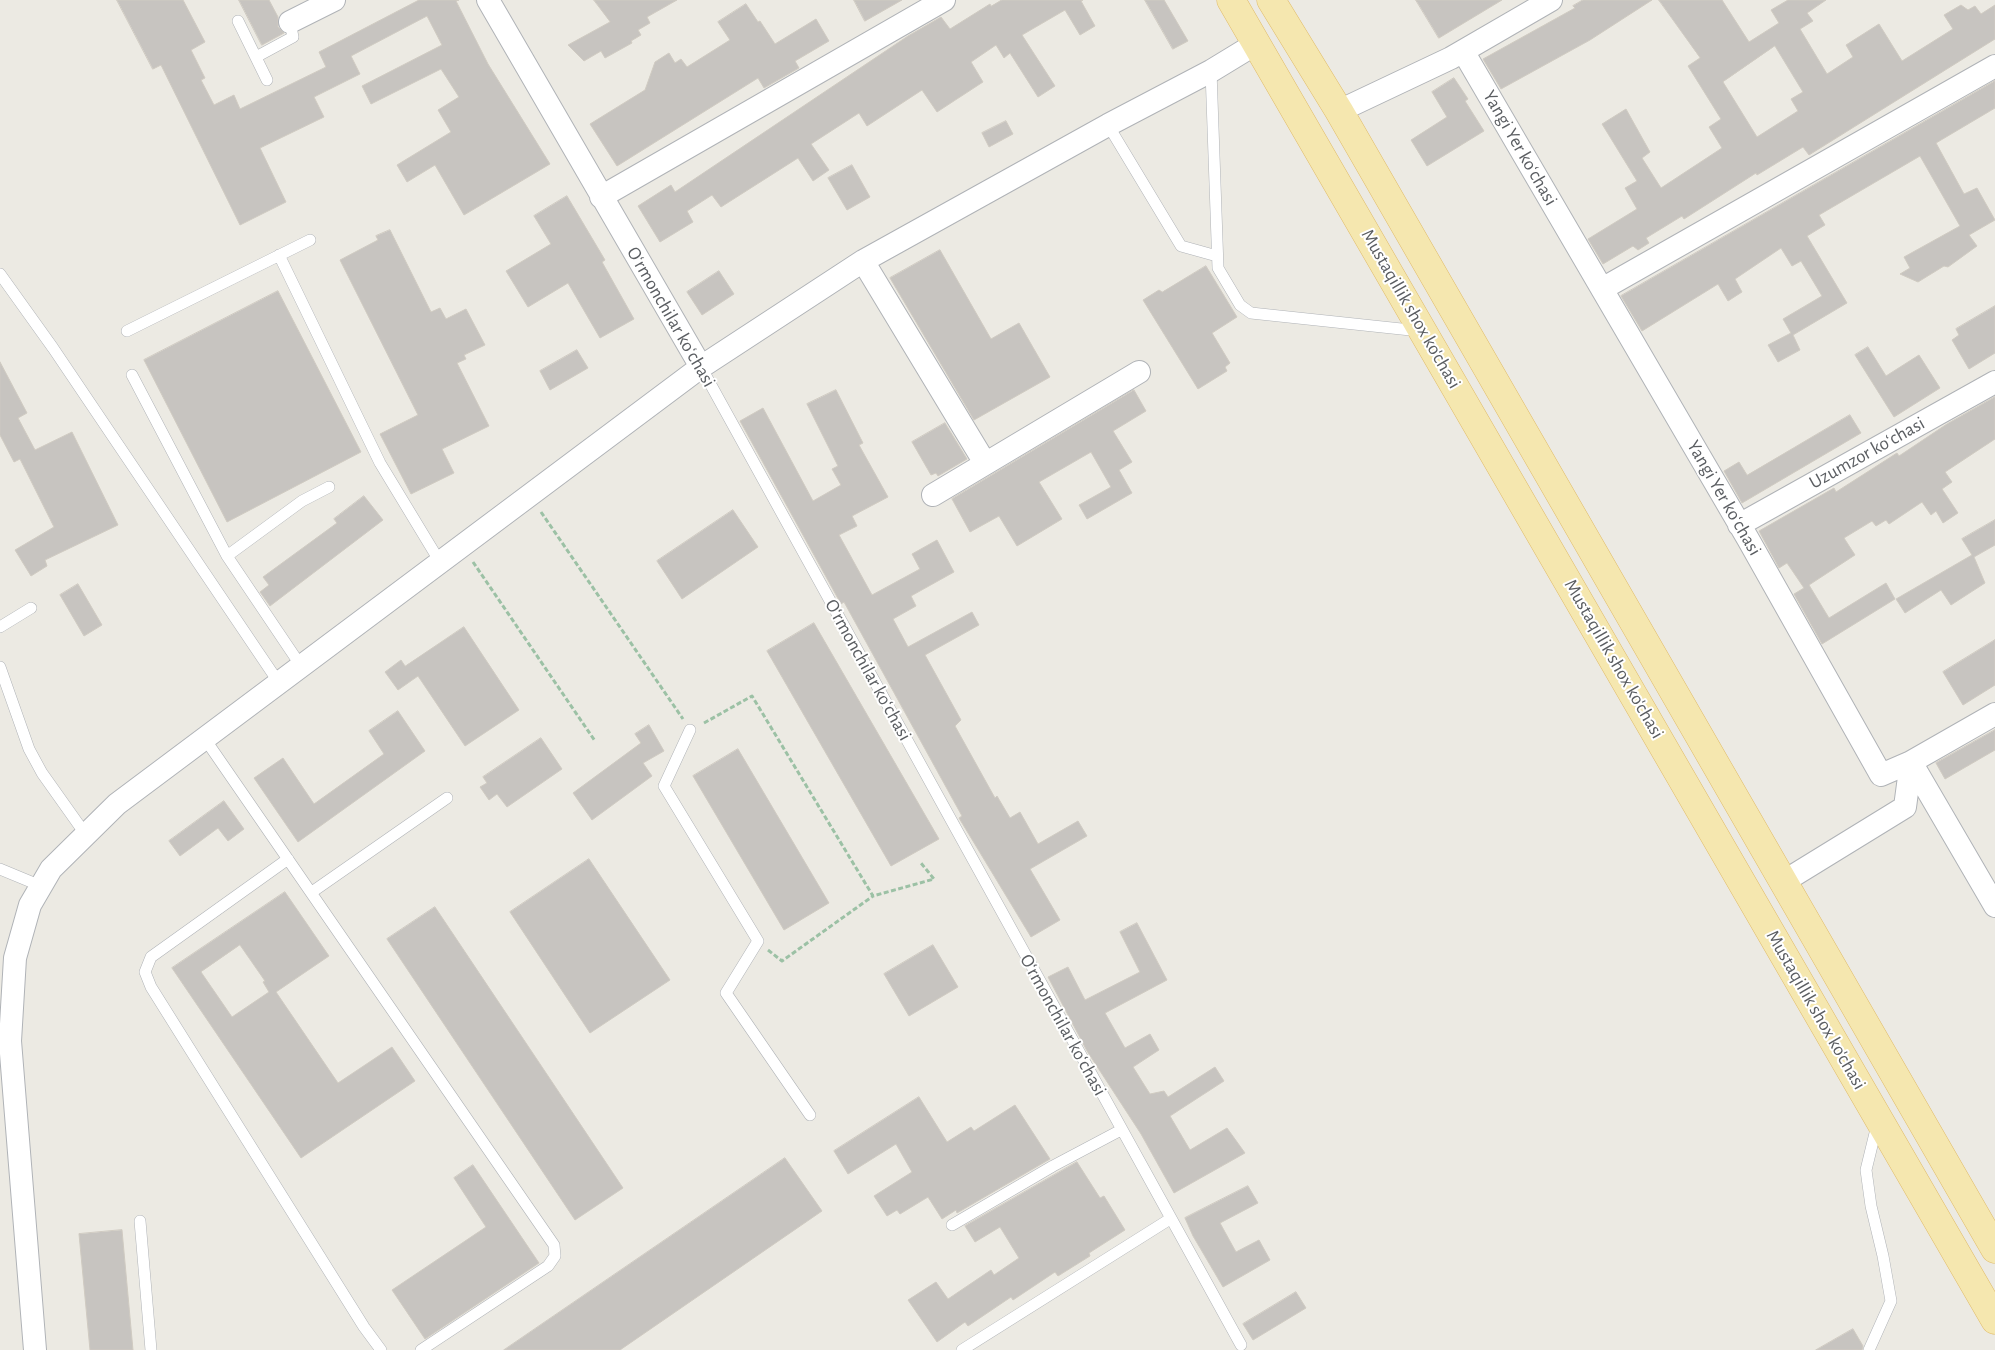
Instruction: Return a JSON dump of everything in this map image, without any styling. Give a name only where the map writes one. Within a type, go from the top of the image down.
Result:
[{"type":"main road","name":"Mustaqillik shox ko'chasi","points":[[1231,0],[1995,1320]]},
{"type":"main road","name":"Mustaqillik shox ko'chasi","points":[[1271,0],[1339,111],[1995,1248]]},
{"type":"main road","points":[[1578,598],[1610,581]]},
{"type":"street","points":[[290,22],[334,0]]},
{"type":"street","name":"Oʻrmonchilar koʻchasi","points":[[488,0],[701,367]]},
{"type":"street","points":[[601,197],[944,0]]},
{"type":"street","points":[[1339,111],[1463,51],[1550,0]]},
{"type":"street","points":[[35,1350],[10,1041],[15,958],[30,904],[51,869],[117,804],[701,367],[862,261],[1108,125],[1211,72],[1257,43]]},
{"type":"street","name":"Yangi Yer koʻchasi","points":[[1463,51],[1740,525],[1881,775],[1911,762]]},
{"type":"street","points":[[1602,289],[1995,66]]},
{"type":"street","points":[[862,261],[985,463]]},
{"type":"street","points":[[933,495],[1139,372]]},
{"type":"street","name":"Uzumzor koʻchasi","points":[[1740,525],[1995,382]]},
{"type":"street","points":[[1911,762],[1995,714]]},
{"type":"street","points":[[1783,882],[1905,807],[1911,762]]},
{"type":"street","points":[[1911,762],[1995,906]]},
{"type":"lane","points":[[238,21],[267,80]]},
{"type":"lane","points":[[256,57],[293,37],[290,22]]},
{"type":"lane","points":[[1211,72],[1218,268],[1240,305],[1251,313],[1424,331]]},
{"type":"lane","points":[[1108,125],[1180,246],[1217,256]]},
{"type":"lane","points":[[128,331],[310,240]]},
{"type":"lane","points":[[279,255],[380,463],[440,562]]},
{"type":"lane","points":[[0,274],[53,348],[279,683]]},
{"type":"lane","name":"Oʻrmonchilar koʻchasi","points":[[701,367],[1241,1345]]},
{"type":"lane","points":[[132,375],[227,556],[301,666]]},
{"type":"lane","points":[[227,556],[302,502],[329,487]]},
{"type":"lane","points":[[0,627],[30,608]]},
{"type":"lane","points":[[0,666],[29,749],[42,773],[86,835]]},
{"type":"lane","points":[[690,730],[664,786],[758,941],[726,993],[810,1115]]},
{"type":"lane","points":[[205,739],[554,1246],[555,1256],[548,1266],[421,1350]]},
{"type":"lane","points":[[312,892],[447,798]]},
{"type":"lane","points":[[288,859],[151,957],[145,972],[151,987],[364,1327],[381,1350]]},
{"type":"lane","points":[[0,869],[41,886]]},
{"type":"lane","points":[[1869,1350],[1891,1301],[1871,1206],[1866,1170],[1879,1118]]},
{"type":"lane","points":[[952,1225],[1053,1166],[1121,1130]]},
{"type":"lane","points":[[962,1350],[1170,1219]]},
{"type":"lane","points":[[140,1221],[151,1350]]},
{"type":"path","points":[[529,495],[690,730],[752,696],[873,896]]},
{"type":"path","points":[[461,546],[596,741]]},
{"type":"path","points":[[758,941],[782,961],[873,896],[934,879],[922,863]]},
{"type":"building","points":[[117,0],[183,0],[205,42],[191,50],[205,78],[201,80],[214,105],[234,95],[240,109],[326,67],[319,52],[419,0],[459,0],[456,1],[488,64],[550,164],[464,215],[435,165],[407,182],[397,165],[451,132],[438,110],[459,97],[441,69],[371,104],[362,86],[442,45],[427,16],[351,56],[360,74],[314,97],[324,117],[260,148],[286,202],[240,225],[161,65],[153,69]]},
{"type":"building","points":[[239,0],[269,0],[278,17],[278,27],[284,33],[262,45]]},
{"type":"building","points":[[594,0],[677,0],[647,17],[650,23],[638,30],[641,35],[631,41],[632,43],[605,58],[601,51],[584,61],[568,45],[610,22]]},
{"type":"building","points":[[854,0],[902,0],[865,21]]},
{"type":"building","points":[[1002,0],[1083,0],[1081,1],[1095,26],[1080,35],[1065,10],[1022,35],[1055,86],[1038,97],[1010,53],[1004,58],[996,45],[971,62],[983,82],[937,112],[922,90],[867,126],[859,113],[811,144],[829,170],[813,181],[798,158],[721,207],[712,195],[687,211],[693,222],[660,242],[638,206],[671,185],[675,192],[908,36],[941,17],[950,29],[990,4],[991,6]]},
{"type":"building","points":[[1145,0],[1164,0],[1188,41],[1173,49]]},
{"type":"building","points":[[1416,0],[1502,0],[1439,38]]},
{"type":"building","points":[[1583,0],[1652,0],[1590,40],[1501,89],[1483,59],[1575,8],[1573,6]]},
{"type":"building","points":[[1659,0],[1722,0],[1749,42],[1779,23],[1771,10],[1788,0],[1826,0],[1807,13],[1813,21],[1800,29],[1827,74],[1853,57],[1846,45],[1879,24],[1902,61],[1953,29],[1944,15],[1961,5],[1968,10],[1975,6],[1981,14],[1995,5],[1995,39],[1809,155],[1803,147],[1757,175],[1756,173],[1684,219],[1682,216],[1646,238],[1649,243],[1638,250],[1633,246],[1603,264],[1588,239],[1637,209],[1625,188],[1637,181],[1602,124],[1626,109],[1650,152],[1642,158],[1661,188],[1722,148],[1709,127],[1721,119],[1688,66],[1700,58]],"holes":[[[1775,46],[1803,92],[1791,99],[1798,111],[1757,137],[1723,82]]]},
{"type":"building","points":[[746,4],[775,44],[816,19],[829,41],[795,61],[799,68],[764,88],[758,78],[617,166],[590,124],[645,90],[655,62],[669,53],[675,63],[681,59],[687,67],[730,40],[718,22]]},
{"type":"building","points":[[1454,78],[1468,99],[1465,101],[1484,131],[1427,166],[1411,140],[1447,117],[1432,92]]},
{"type":"building","points":[[1995,81],[1995,108],[1936,143],[1964,194],[1977,188],[1995,220],[1969,235],[1977,246],[1948,267],[1944,266],[1918,282],[1900,274],[1910,268],[1904,257],[1960,226],[1920,156],[1819,215],[1825,225],[1807,236],[1847,303],[1793,335],[1800,350],[1778,362],[1768,345],[1791,333],[1783,319],[1822,296],[1801,261],[1792,266],[1781,248],[1735,279],[1742,292],[1728,301],[1718,284],[1642,331],[1621,296]]},
{"type":"building","points":[[1006,121],[1013,134],[989,147],[982,133]]},
{"type":"building","points":[[852,165],[870,197],[847,210],[828,178]]},
{"type":"building","points":[[567,196],[605,260],[602,262],[634,319],[600,338],[568,283],[528,307],[506,271],[551,244],[534,216]]},
{"type":"building","points":[[390,230],[431,312],[440,308],[446,319],[466,309],[485,345],[464,355],[466,359],[457,363],[489,426],[442,449],[454,473],[411,494],[380,434],[418,415],[340,260],[378,240],[376,236]]},
{"type":"building","points":[[940,250],[991,339],[1019,323],[1050,377],[974,420],[890,278]]},
{"type":"building","points":[[1206,266],[1237,317],[1212,333],[1230,363],[1225,367],[1227,371],[1198,389],[1143,300],[1159,290],[1162,292]]},
{"type":"building","points":[[719,271],[734,294],[702,315],[687,292]]},
{"type":"building","points":[[278,291],[361,452],[227,522],[144,360]]},
{"type":"building","points":[[1995,306],[1995,353],[1969,369],[1952,340],[1959,335],[1956,329]]},
{"type":"building","points":[[1868,347],[1886,376],[1919,355],[1940,388],[1894,417],[1855,355]]},
{"type":"building","points":[[577,350],[588,368],[550,390],[540,371]]},
{"type":"building","points":[[0,362],[27,413],[18,418],[35,450],[72,432],[118,525],[45,560],[47,566],[31,576],[15,550],[54,527],[20,459],[14,462],[0,435]]},
{"type":"building","points":[[836,390],[863,443],[859,445],[888,497],[852,516],[857,526],[839,535],[872,595],[920,569],[912,554],[937,540],[954,572],[911,596],[916,606],[893,619],[908,647],[972,612],[979,625],[925,655],[961,720],[955,726],[995,798],[997,796],[1010,818],[1020,812],[1038,844],[1078,821],[1087,836],[1030,869],[1060,920],[1031,937],[959,818],[962,816],[844,602],[841,604],[740,421],[763,408],[813,501],[841,485],[832,469],[838,466],[807,404]]},
{"type":"building","points":[[1134,390],[1146,411],[1113,431],[1132,462],[1119,470],[1132,493],[1087,519],[1079,505],[1111,487],[1091,452],[1039,482],[1062,519],[1017,546],[999,516],[970,532],[952,499]]},
{"type":"building","points":[[1995,397],[1995,439],[1945,472],[1952,482],[1942,489],[1958,513],[1943,523],[1936,511],[1931,515],[1922,502],[1889,524],[1886,520],[1876,526],[1872,521],[1844,538],[1855,555],[1809,585],[1829,618],[1886,583],[1895,599],[1822,644],[1794,594],[1804,588],[1787,563],[1779,568],[1759,531],[1834,488],[1836,492],[1897,453],[1899,456],[1947,424]]},
{"type":"building","points":[[1850,415],[1861,433],[1742,503],[1724,471],[1739,462],[1747,475]]},
{"type":"building","points":[[945,423],[967,459],[938,476],[936,473],[931,475],[912,442]]},
{"type":"building","points":[[364,496],[383,520],[270,606],[260,592],[269,585],[263,577],[337,523],[334,519]]},
{"type":"building","points":[[733,510],[758,547],[682,599],[657,561]]},
{"type":"building","points":[[1995,520],[1995,545],[1974,557],[1985,583],[1951,605],[1941,590],[1905,613],[1896,599],[1972,555],[1962,539]]},
{"type":"building","points":[[78,584],[102,625],[84,636],[60,595]]},
{"type":"building","points":[[814,623],[939,839],[891,866],[767,651]]},
{"type":"building","points":[[464,627],[519,710],[465,746],[418,676],[398,690],[385,672],[401,660],[405,666]]},
{"type":"building","points":[[1995,640],[1995,685],[1963,705],[1943,672]]},
{"type":"building","points":[[398,711],[425,751],[298,842],[254,778],[283,758],[314,804],[384,754],[369,731]]},
{"type":"building","points":[[649,725],[664,751],[643,763],[652,776],[592,820],[573,793],[641,743],[635,734]]},
{"type":"building","points":[[1995,730],[1995,750],[1945,779],[1936,763]]},
{"type":"building","points":[[541,738],[562,769],[507,807],[497,794],[489,800],[480,787],[487,783],[483,777]]},
{"type":"building","points":[[738,749],[829,903],[784,930],[693,776]]},
{"type":"building","points":[[224,801],[244,829],[228,841],[218,828],[180,856],[169,841]]},
{"type":"building","points":[[589,859],[670,980],[590,1033],[510,912]]},
{"type":"building","points":[[285,892],[329,956],[276,992],[338,1083],[392,1047],[415,1081],[301,1158],[172,968]],"holes":[[[240,945],[265,981],[263,982],[269,992],[232,1017],[201,972]]]},
{"type":"building","points":[[435,907],[623,1188],[575,1220],[387,939]]},
{"type":"building","points":[[1137,923],[1167,980],[1105,1013],[1125,1048],[1150,1034],[1159,1050],[1133,1067],[1150,1094],[1164,1091],[1168,1097],[1215,1067],[1224,1081],[1170,1116],[1190,1150],[1227,1128],[1245,1153],[1174,1193],[1141,1134],[1087,1051],[1048,977],[1068,967],[1085,1000],[1140,972],[1120,932]]},
{"type":"building","points":[[933,945],[958,987],[909,1016],[884,974]]},
{"type":"building","points":[[919,1097],[947,1142],[971,1127],[974,1131],[1015,1105],[1050,1159],[957,1213],[956,1210],[942,1219],[928,1197],[900,1214],[897,1210],[887,1216],[874,1196],[912,1172],[896,1144],[848,1174],[834,1151]]},
{"type":"building","points":[[785,1158],[822,1211],[620,1350],[504,1350]]},
{"type":"building","points":[[1077,1162],[1100,1198],[1104,1196],[1125,1230],[1089,1253],[1090,1256],[1058,1276],[1055,1272],[1013,1300],[1011,1297],[968,1326],[965,1322],[937,1342],[908,1300],[936,1282],[948,1299],[991,1270],[994,1275],[1019,1258],[1000,1227],[975,1242],[965,1226]]},
{"type":"building","points":[[473,1165],[539,1263],[425,1339],[392,1290],[486,1227],[454,1178]]},
{"type":"building","points":[[1248,1186],[1258,1203],[1220,1223],[1236,1252],[1259,1240],[1270,1260],[1223,1287],[1193,1236],[1185,1218]]},
{"type":"building","points":[[122,1230],[133,1350],[90,1350],[79,1234]]},
{"type":"building","points":[[1296,1292],[1306,1308],[1253,1340],[1243,1324]]},
{"type":"building","points":[[1853,1329],[1863,1346],[1862,1350],[1816,1350]]}]
